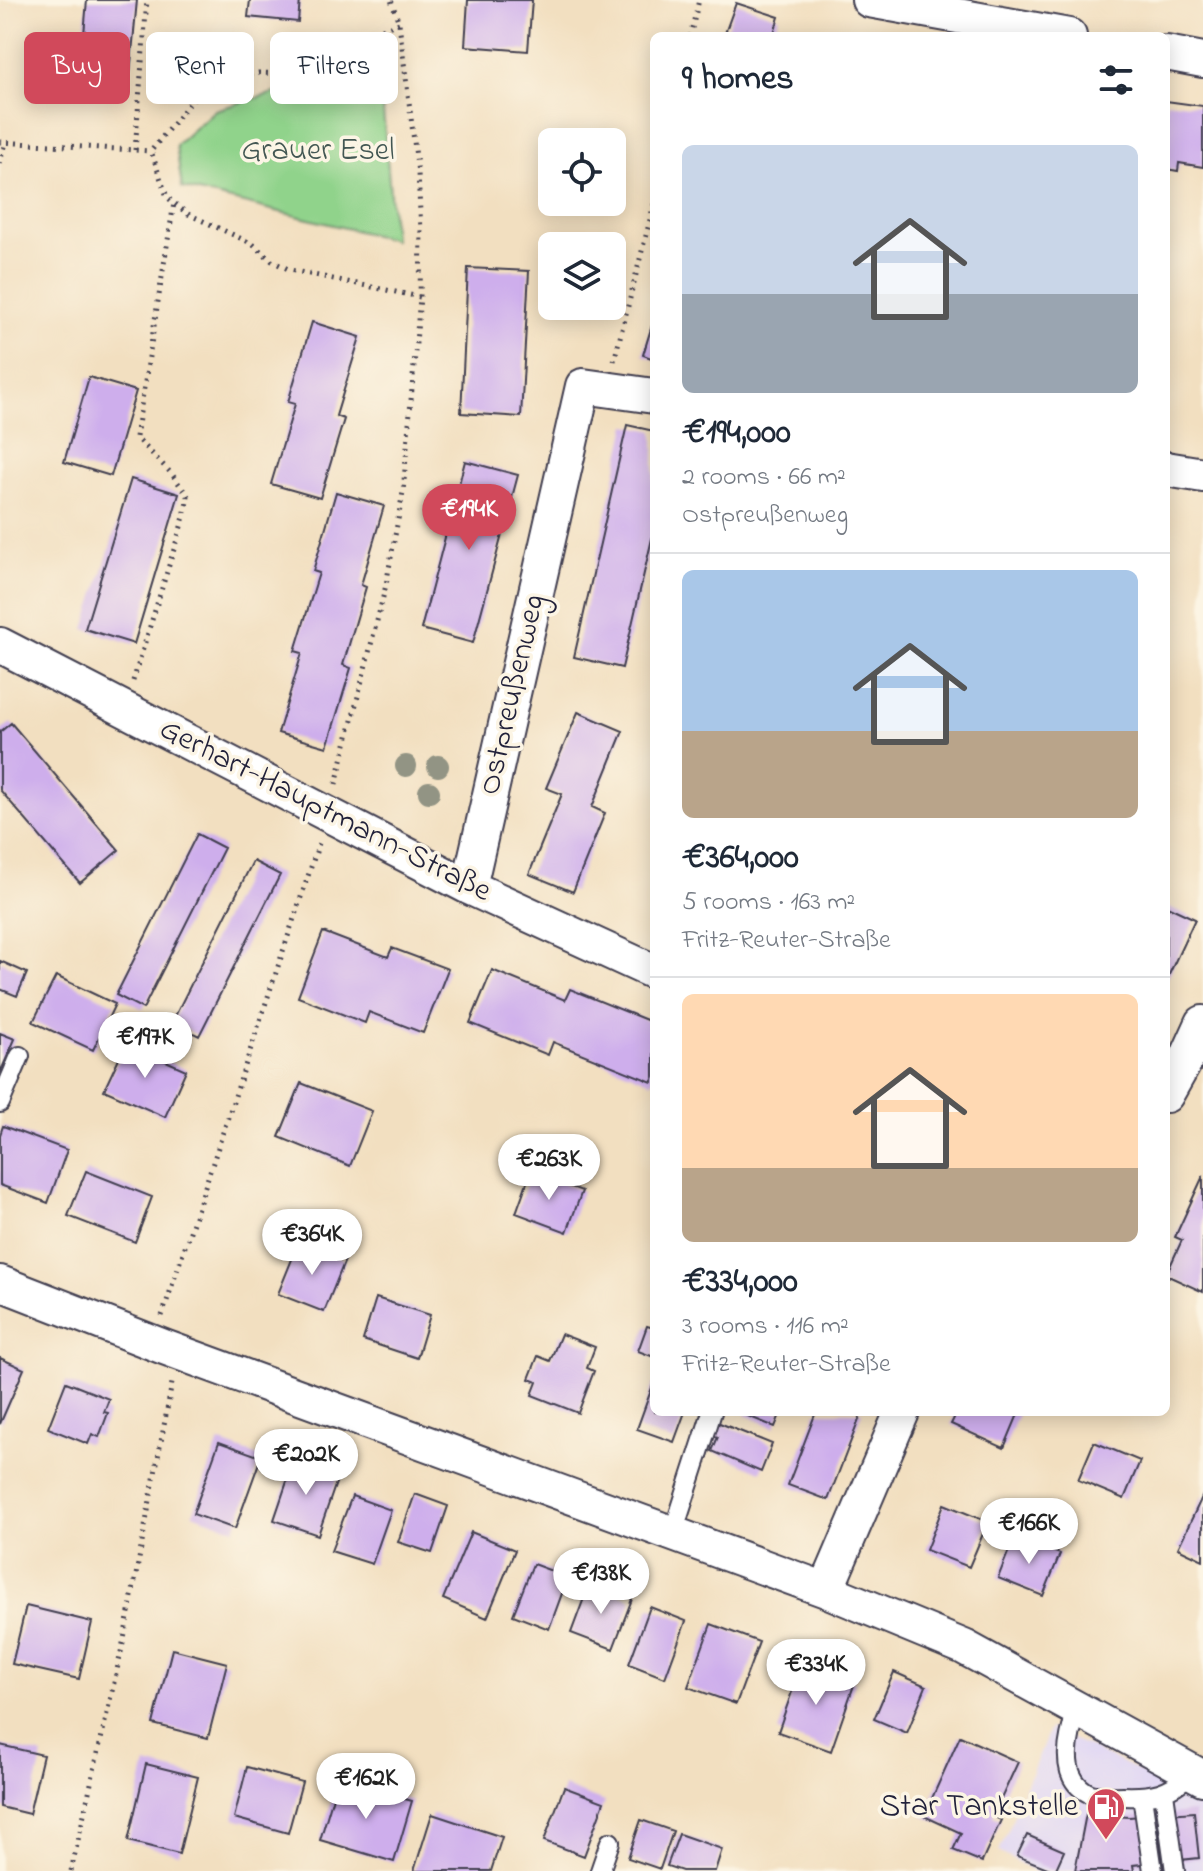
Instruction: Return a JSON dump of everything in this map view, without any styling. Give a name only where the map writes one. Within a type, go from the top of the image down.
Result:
[{"type":"street","points":[[869,0],[1047,32]]},
{"type":"street","points":[[1170,54],[1203,60]]},
{"type":"street","name":"Ostpreußenweg","points":[[469,887],[583,386],[607,389]]},
{"type":"street","points":[[607,389],[650,395]]},
{"type":"street","points":[[1170,470],[1203,475]]},
{"type":"street","name":"Gerhart-Hauptmann-Straße","points":[[0,645],[469,887],[650,970]]},
{"type":"street","points":[[1170,1088],[1203,1023]]},
{"type":"street","points":[[0,1283],[164,1347],[826,1590],[964,1647],[1197,1775]]},
{"type":"street","points":[[826,1590],[900,1416]]},
{"type":"lane","points":[[0,1103],[20,1056]]},
{"type":"lane","points":[[673,1533],[711,1416]]},
{"type":"lane","points":[[1077,1710],[1069,1737],[1068,1765],[1074,1781],[1099,1805],[1164,1793],[1197,1775]]},
{"type":"lane","points":[[1164,1793],[1175,1871]]},
{"type":"lane","points":[[1142,1796],[1153,1871]]},
{"type":"lane","points":[[600,1871],[610,1842]]},
{"type":"path","points":[[135,150],[147,0]]},
{"type":"path","points":[[71,1871],[124,1639],[174,1372],[164,1347],[161,1317],[329,814],[386,585],[403,492],[420,297],[421,231],[418,173],[399,23],[391,0]]},
{"type":"path","points":[[691,32],[699,0]]},
{"type":"path","points":[[151,151],[196,95],[225,79],[316,69],[371,33],[399,23]]},
{"type":"path","points":[[0,164],[2,142],[151,151]]},
{"type":"path","points":[[151,151],[167,197],[188,214],[253,244],[272,261],[290,270],[420,297]]},
{"type":"path","points":[[125,709],[188,496],[171,473],[136,437],[174,203]]},
{"type":"path","points":[[607,389],[650,220]]},
{"type":"shaded area","points":[[1050,1728],[1203,1802],[1203,1871],[1034,1871],[999,1852]]},
{"type":"green space","name":"Grauer Esel","points":[[270,94],[270,104],[382,104],[394,240],[182,188],[176,145],[215,110],[236,104],[254,104],[254,99]]},
{"type":"building","points":[[87,0],[137,0],[130,74],[130,32],[84,32]]},
{"type":"building","points":[[250,0],[300,0],[298,22],[248,17]]},
{"type":"building","points":[[468,0],[532,0],[528,51],[465,46]]},
{"type":"building","points":[[736,3],[779,17],[774,32],[725,32]]},
{"type":"building","points":[[1170,102],[1203,106],[1203,167],[1179,163],[1178,171],[1170,170]]},
{"type":"building","points":[[468,268],[529,271],[521,417],[461,413]]},
{"type":"building","points":[[312,322],[360,337],[336,416],[344,419],[320,498],[271,484],[295,404],[288,402]]},
{"type":"building","points":[[650,332],[650,358],[643,355]]},
{"type":"building","points":[[89,377],[136,391],[111,476],[64,462]]},
{"type":"building","points":[[627,425],[650,430],[650,547],[622,668],[574,657]]},
{"type":"building","points":[[465,461],[518,475],[473,643],[421,629]]},
{"type":"building","points":[[131,479],[179,494],[134,644],[85,629]]},
{"type":"building","points":[[336,492],[384,506],[361,585],[366,587],[343,665],[351,668],[327,747],[278,733],[302,653],[295,651],[319,573],[313,571]]},
{"type":"building","points":[[578,712],[623,731],[592,807],[605,813],[573,892],[529,874],[562,794],[546,788]]},
{"type":"building","points":[[11,723],[119,850],[80,883],[0,790],[0,732]]},
{"type":"building","points":[[197,834],[224,848],[143,1009],[116,995]]},
{"type":"building","points":[[253,861],[280,875],[199,1036],[172,1022]]},
{"type":"building","points":[[1170,907],[1195,919],[1170,972]]},
{"type":"building","points":[[323,932],[388,957],[392,948],[448,969],[423,1033],[369,1012],[365,1023],[298,997]]},
{"type":"building","points":[[0,961],[27,973],[17,996],[0,989]]},
{"type":"building","points":[[492,970],[565,1000],[570,989],[650,1021],[650,1081],[553,1042],[548,1055],[470,1023]]},
{"type":"building","points":[[56,976],[115,1004],[93,1050],[33,1022]]},
{"type":"building","points":[[0,1033],[15,1039],[0,1073]]},
{"type":"building","points":[[126,1043],[186,1070],[165,1117],[104,1090]]},
{"type":"building","points":[[301,1083],[372,1111],[350,1166],[279,1137]]},
{"type":"building","points":[[3,1126],[67,1150],[48,1203],[0,1185],[0,1135]]},
{"type":"building","points":[[86,1171],[152,1197],[135,1242],[68,1216]]},
{"type":"building","points":[[531,1171],[582,1191],[567,1232],[516,1213]]},
{"type":"building","points":[[1203,1176],[1203,1292],[1170,1277],[1170,1266],[1182,1240],[1175,1237]]},
{"type":"building","points":[[299,1242],[345,1260],[324,1312],[278,1294]]},
{"type":"building","points":[[376,1298],[430,1315],[417,1358],[363,1340]]},
{"type":"building","points":[[647,1326],[650,1327],[650,1356],[638,1351]]},
{"type":"building","points":[[561,1334],[595,1347],[587,1368],[594,1371],[578,1413],[532,1395],[537,1382],[529,1379],[538,1356],[550,1361]]},
{"type":"building","points":[[0,1358],[24,1369],[0,1424]]},
{"type":"building","points":[[66,1382],[109,1399],[104,1412],[108,1413],[99,1437],[92,1434],[88,1444],[48,1428]]},
{"type":"building","points":[[650,1393],[650,1416],[684,1416],[674,1442],[637,1429]]},
{"type":"building","points":[[748,1416],[779,1416],[775,1427]]},
{"type":"building","points":[[814,1416],[860,1416],[828,1500],[788,1485]]},
{"type":"building","points":[[955,1416],[1017,1416],[1004,1448],[951,1424]]},
{"type":"building","points":[[717,1422],[772,1444],[761,1472],[712,1451],[718,1437],[711,1435]]},
{"type":"building","points":[[219,1442],[261,1457],[235,1529],[193,1514]]},
{"type":"building","points":[[1094,1442],[1140,1461],[1124,1499],[1078,1480]]},
{"type":"building","points":[[295,1458],[339,1474],[318,1535],[274,1520]]},
{"type":"building","points":[[415,1494],[448,1506],[432,1553],[398,1542]]},
{"type":"building","points":[[1203,1495],[1203,1560],[1178,1548]]},
{"type":"building","points":[[352,1496],[391,1510],[372,1564],[331,1551]]},
{"type":"building","points":[[944,1504],[988,1522],[969,1567],[926,1550]]},
{"type":"building","points":[[471,1532],[515,1550],[487,1618],[443,1599]]},
{"type":"building","points":[[1015,1535],[1060,1554],[1043,1596],[998,1578]]},
{"type":"building","points":[[533,1564],[568,1577],[549,1629],[513,1615]]},
{"type":"building","points":[[590,1582],[632,1599],[613,1649],[571,1633]]},
{"type":"building","points":[[26,1606],[92,1622],[79,1679],[12,1664]]},
{"type":"building","points":[[650,1607],[686,1621],[665,1678],[629,1664]]},
{"type":"building","points":[[711,1624],[759,1642],[736,1704],[688,1687]]},
{"type":"building","points":[[172,1649],[227,1663],[208,1738],[153,1724]]},
{"type":"building","points":[[802,1663],[855,1682],[831,1751],[778,1732]]},
{"type":"building","points":[[894,1672],[926,1686],[907,1733],[874,1719]]},
{"type":"building","points":[[960,1736],[1018,1762],[993,1816],[1001,1820],[982,1862],[953,1850],[961,1833],[924,1816]]},
{"type":"building","points":[[0,1745],[43,1755],[29,1814],[0,1807]]},
{"type":"building","points":[[146,1764],[198,1777],[179,1854],[128,1841]]},
{"type":"building","points":[[247,1767],[302,1782],[288,1833],[234,1818]]},
{"type":"building","points":[[338,1780],[412,1801],[394,1862],[320,1840]]},
{"type":"building","points":[[564,1787],[604,1802],[584,1856],[544,1841]]},
{"type":"building","points":[[1194,1812],[1199,1858],[1133,1865],[1134,1871],[1075,1871],[1086,1814],[1129,1817]]},
{"type":"building","points":[[432,1814],[502,1837],[491,1871],[414,1871]]},
{"type":"building","points":[[641,1820],[673,1831],[660,1869],[628,1858]]},
{"type":"building","points":[[679,1834],[722,1849],[715,1871],[682,1871],[667,1866]]},
{"type":"building","points":[[1027,1835],[1064,1851],[1055,1871],[1017,1856]]},
{"type":"place","name":"Star Tankstelle","points":[[1106,1841]]}]
